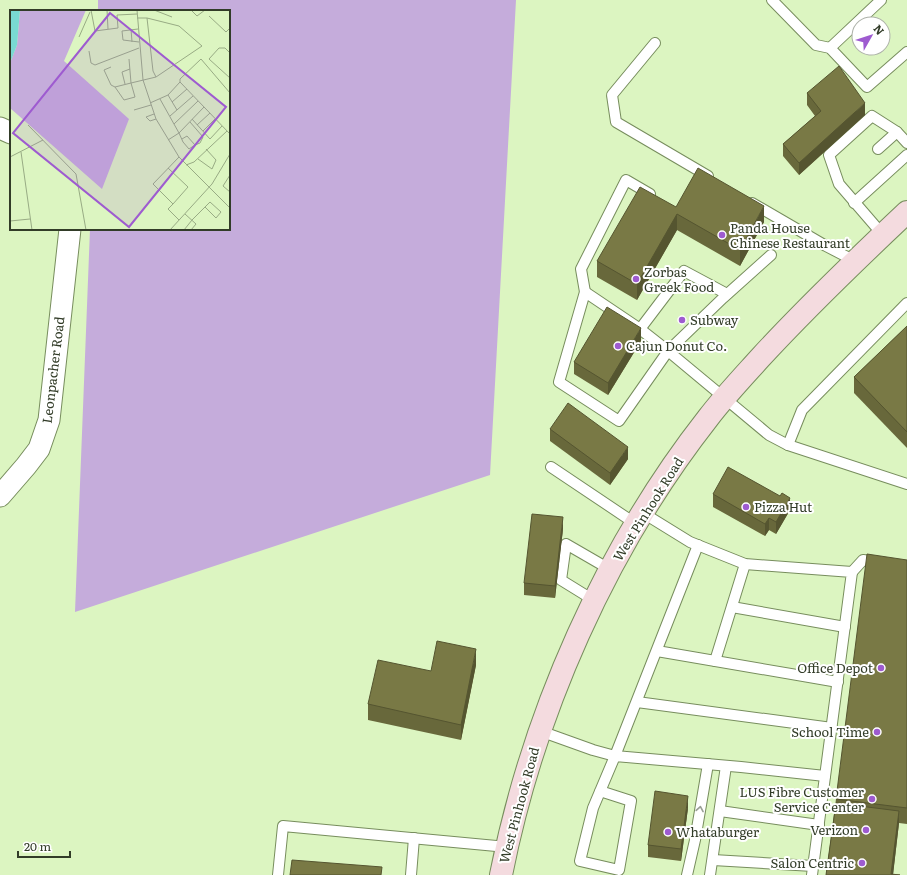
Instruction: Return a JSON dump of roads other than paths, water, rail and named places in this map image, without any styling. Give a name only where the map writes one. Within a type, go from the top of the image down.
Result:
[{"type":"main road","name":"West Pinhook Road","points":[[501,875],[518,800],[540,731],[565,667],[595,601],[640,518],[668,473],[707,418],[724,398],[780,337],[855,261],[907,212]]},
{"type":"street","points":[[0,128],[10,133]]},
{"type":"street","name":"Leonpacher Road","points":[[0,496],[39,449],[49,420],[70,230]]},
{"type":"lane","points":[[772,0],[816,45],[830,48],[867,87],[907,52]]},
{"type":"lane","points":[[830,48],[881,0]]},
{"type":"lane","points":[[656,42],[612,95],[616,122],[718,182]]},
{"type":"lane","points":[[883,235],[854,203],[830,155],[872,116],[897,132],[907,143]]},
{"type":"lane","points":[[878,149],[897,132]]},
{"type":"lane","points":[[854,203],[907,155]]},
{"type":"lane","points":[[660,199],[626,180],[581,269],[585,292],[559,382],[619,421],[668,351],[727,294],[771,255]]},
{"type":"lane","points":[[745,198],[826,246],[855,261]]},
{"type":"lane","points":[[640,328],[684,271],[727,294]]},
{"type":"lane","points":[[585,292],[640,328],[769,435],[788,445],[907,484]]},
{"type":"lane","points":[[788,445],[802,410],[907,303]]},
{"type":"lane","points":[[551,467],[640,518],[690,542],[745,564],[852,572]]},
{"type":"lane","points":[[595,601],[561,580],[566,544],[611,570]]},
{"type":"lane","points":[[600,791],[631,801],[621,873],[580,861],[593,808],[600,791],[615,756],[637,702],[698,545]]},
{"type":"lane","points":[[713,860],[813,871],[852,572],[863,560],[885,563]]},
{"type":"lane","points":[[716,661],[745,564]]},
{"type":"lane","points":[[732,607],[845,627]]},
{"type":"lane","points":[[657,651],[838,682]]},
{"type":"lane","points":[[637,702],[832,728]]},
{"type":"lane","points":[[540,731],[615,756],[825,776]]},
{"type":"lane","points":[[687,875],[695,840],[708,764]]},
{"type":"lane","points":[[710,875],[726,766]]},
{"type":"lane","points":[[720,811],[819,825]]},
{"type":"lane","points":[[278,875],[283,826],[507,848]]},
{"type":"lane","points":[[411,875],[414,838]]},
{"type":"place","name":"Panda House Chinese Restaurant","points":[[722,235]]},
{"type":"place","name":"Zorbas Greek Food","points":[[636,279]]},
{"type":"place","name":"Subway","points":[[682,320]]},
{"type":"place","name":"Cajun Donut Co.","points":[[618,346]]},
{"type":"place","name":"Pizza Hut","points":[[746,507]]},
{"type":"place","name":"Office Depot","points":[[881,668]]},
{"type":"place","name":"School Time","points":[[877,732]]},
{"type":"place","name":"LUS Fibre Customer Service Center","points":[[872,799]]},
{"type":"place","name":"Verizon","points":[[866,830]]},
{"type":"place","name":"Whataburger","points":[[668,832]]},
{"type":"place","name":"Salon Centric","points":[[862,863]]}]
